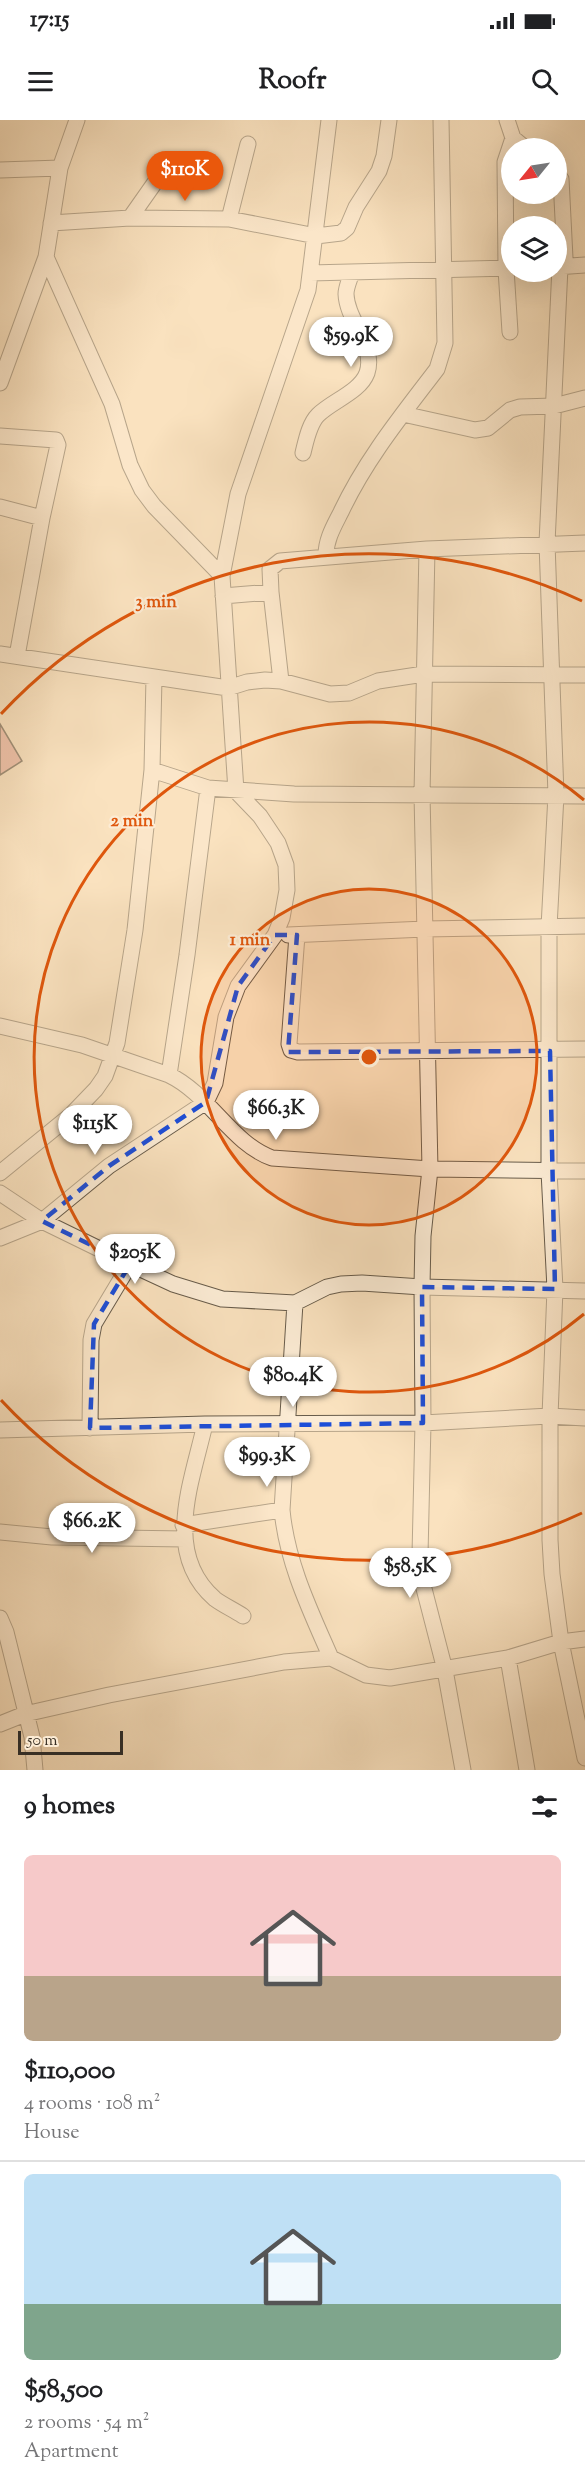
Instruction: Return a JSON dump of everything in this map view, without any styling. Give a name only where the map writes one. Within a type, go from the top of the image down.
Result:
[{"type":"street","points":[[0,383],[46,257],[60,168],[78,120]]},
{"type":"street","points":[[0,1238],[42,1221],[108,1166],[206,1102],[214,1083],[226,1017],[238,986],[275,935],[282,918],[286,865],[278,843],[260,816],[236,791],[222,576],[238,494],[301,315],[316,236],[330,120]]},
{"type":"street","points":[[51,224],[130,218],[229,219],[316,236],[341,233],[347,228],[356,207],[379,171],[384,156],[388,120]]},
{"type":"street","points":[[326,555],[327,542],[356,480],[437,369],[443,355],[446,343],[441,120]]},
{"type":"street","points":[[507,120],[513,138]]},
{"type":"street","points":[[229,219],[248,144]]},
{"type":"street","points":[[0,170],[60,168]]},
{"type":"street","points":[[130,218],[163,171]]},
{"type":"street","points":[[46,257],[111,404],[130,465],[142,490],[154,506],[222,576]]},
{"type":"street","points":[[567,266],[585,265]]},
{"type":"street","points":[[310,273],[501,268]]},
{"type":"street","points":[[303,453],[307,436],[316,416],[366,376],[370,360],[348,305],[346,291],[352,272]]},
{"type":"street","points":[[509,282],[510,332]]},
{"type":"street","points":[[558,282],[547,543],[556,795],[549,927],[549,1171],[555,1289],[550,1416],[550,1540],[561,1642],[585,1758]]},
{"type":"street","points":[[403,414],[475,430],[488,428],[510,410],[520,407],[554,406],[585,398]]},
{"type":"street","points":[[0,436],[56,440],[58,445],[17,656]]},
{"type":"street","points":[[0,507],[42,518]]},
{"type":"street","points":[[281,681],[271,592],[270,569],[273,564],[326,555],[334,558],[426,549],[585,543]]},
{"type":"street","points":[[426,549],[422,794],[430,1169],[423,1236],[420,1555],[421,1576],[445,1670],[463,1770]]},
{"type":"street","points":[[223,596],[271,592]]},
{"type":"street","points":[[0,654],[228,688],[247,682],[281,681],[330,694],[364,688],[378,681],[424,674],[585,675]]},
{"type":"street","points":[[0,1173],[71,1115],[96,1089],[105,1076],[117,1043],[135,930],[152,770],[154,677]]},
{"type":"street","points":[[152,770],[208,788],[294,795],[585,796]]},
{"type":"street","points":[[169,1075],[189,944],[208,788]]},
{"type":"street","points":[[275,935],[585,926]]},
{"type":"street","points":[[297,935],[289,1044],[291,1050],[298,1052],[427,1053],[585,1049]]},
{"type":"street","points":[[0,1026],[82,1045],[182,1081],[258,1153],[272,1158],[430,1169],[585,1172]]},
{"type":"street","points":[[0,1193],[42,1221],[130,1264],[173,1284],[222,1299],[295,1303],[327,1287],[362,1282],[422,1287],[585,1291]]},
{"type":"street","points":[[90,1428],[91,1340],[94,1324],[130,1264]]},
{"type":"street","points":[[295,1303],[282,1510],[284,1533],[296,1574],[331,1658]]},
{"type":"street","points":[[0,1430],[205,1424],[423,1423],[550,1416],[585,1418]]},
{"type":"street","points":[[205,1424],[184,1532],[188,1559],[196,1577],[216,1600],[243,1616]]},
{"type":"street","points":[[0,1532],[52,1537],[184,1532],[282,1510]]},
{"type":"street","points":[[0,1618],[6,1632],[32,1737],[35,1770]]},
{"type":"street","points":[[0,1724],[25,1714],[109,1695],[284,1662],[331,1658],[366,1675],[379,1678],[445,1670],[508,1658],[561,1642],[585,1639]]},
{"type":"street","points":[[508,1658],[527,1770]]},
{"type":"highlighted area","points":[[275,935],[297,935],[288,1052],[550,1051],[555,1289],[422,1287],[423,1423],[90,1428],[94,1324],[130,1264],[42,1221],[109,1166],[206,1102],[238,986]]},
{"type":"building","points":[[0,724],[22,761],[0,775]]}]
